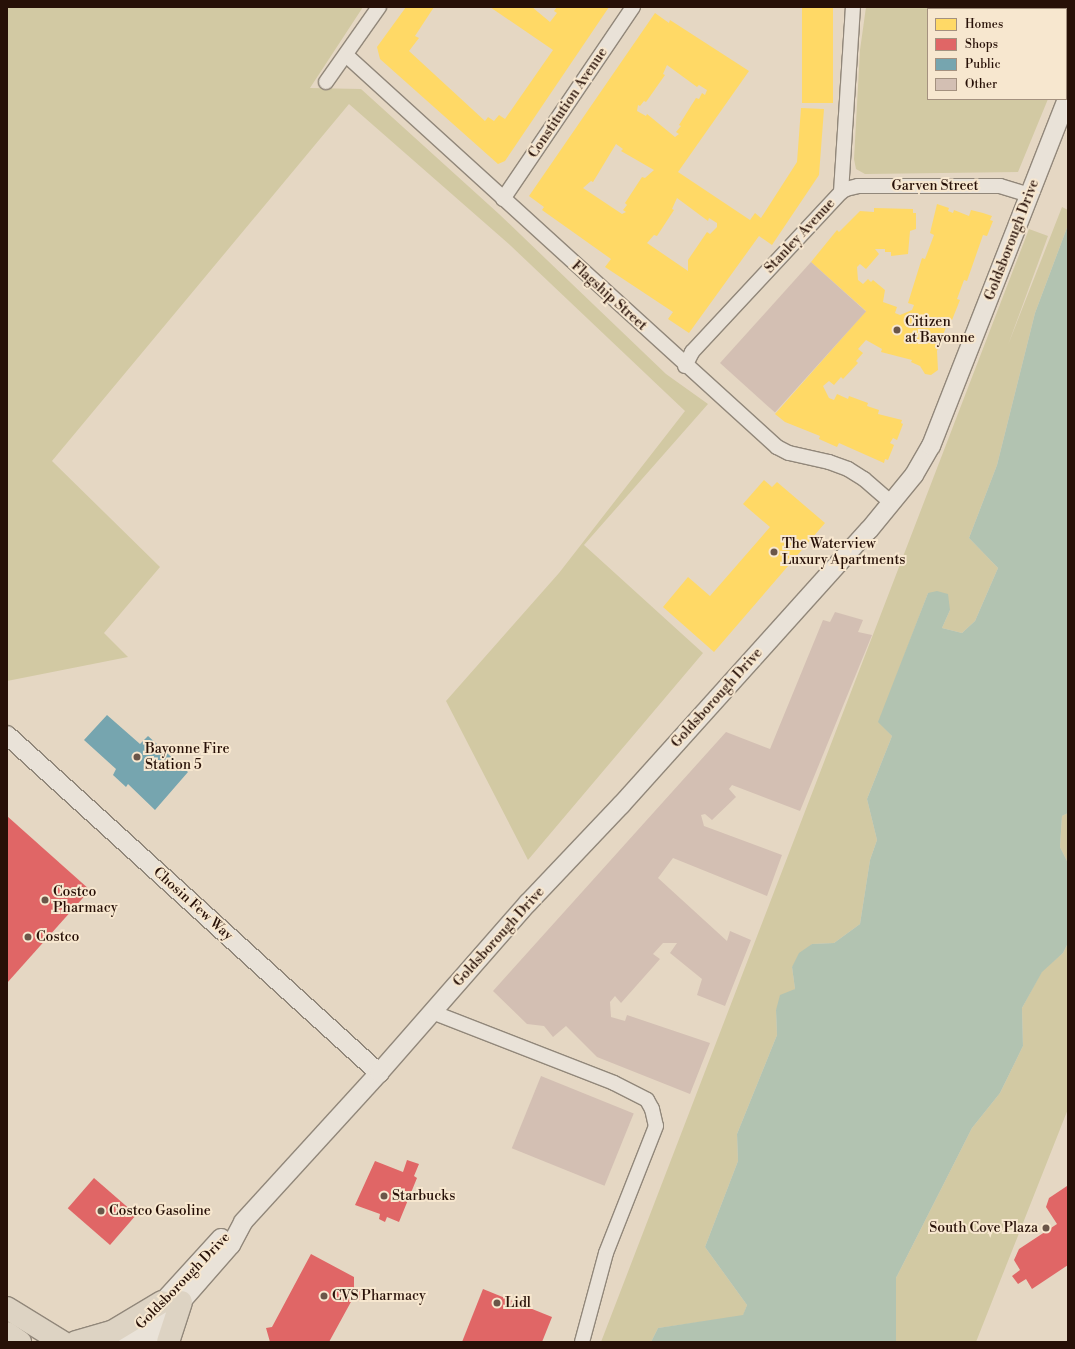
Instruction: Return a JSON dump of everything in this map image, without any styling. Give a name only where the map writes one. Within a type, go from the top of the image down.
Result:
[{"type":"highway","points":[[76,1342],[112,1332],[172,1302]]},
{"type":"highway","points":[[168,1342],[172,1302]]},
{"type":"highway","points":[[7,1308],[62,1342]]},
{"type":"highway","points":[[7,1333],[20,1342]]},
{"type":"street","points":[[326,82],[379,7]]},
{"type":"street","name":"Constitution Avenue","points":[[503,199],[633,7]]},
{"type":"street","name":"Stanley Avenue","points":[[685,366],[692,352],[841,192],[853,7]]},
{"type":"street","name":"Flagship Street","points":[[346,55],[685,366],[777,447],[796,455],[843,467],[864,479],[892,503]]},
{"type":"street","name":"Goldsborough Drive","points":[[146,1342],[172,1302],[223,1236],[243,1222],[379,1073],[528,903],[626,799],[892,503],[921,465],[931,446],[1066,100]]},
{"type":"street","name":"Garven Street","points":[[841,192],[858,186],[994,186],[1029,195]]},
{"type":"street","name":"Chosin Few Way","points":[[7,735],[379,1073]]},
{"type":"street","points":[[432,1012],[596,1076],[638,1095],[646,1100],[652,1109],[656,1126],[606,1253],[582,1342]]},
{"type":"street","name":"Goldsborough Drive","points":[[126,1342],[172,1302]]},
{"type":"shaded area","points":[[7,7],[363,7],[310,88],[361,89],[499,214],[666,374],[708,404],[584,545],[703,653],[528,860],[446,701],[559,573],[685,411],[511,246],[349,104],[52,461],[160,567],[104,633],[128,657],[7,681]]},
{"type":"shaded area","points":[[866,7],[1068,7],[1067,30],[1067,8],[927,8],[927,100],[1048,100],[1018,172],[865,174],[856,169],[854,159],[860,50]]},
{"type":"shaded area","points":[[1062,207],[1068,210],[1068,225],[1035,313],[997,465],[969,538],[998,568],[975,621],[962,633],[942,628],[950,610],[928,593],[879,722],[892,736],[867,799],[877,840],[870,860],[860,924],[834,943],[812,944],[792,967],[795,989],[776,1010],[777,1035],[737,1134],[738,1161],[705,1247],[747,1305],[743,1316],[658,1328],[651,1342],[601,1342],[1029,229],[1048,236],[1008,345]]},
{"type":"shaded area","points":[[1068,225],[1068,813],[1062,816],[1060,847],[1068,863],[1068,943],[1063,953],[1042,972],[1022,1008],[1023,1046],[1000,1093],[972,1128],[896,1278],[896,1342],[651,1342],[658,1328],[743,1315],[747,1305],[705,1247],[738,1161],[737,1134],[777,1035],[776,1010],[780,995],[795,989],[792,967],[799,953],[812,944],[834,943],[860,924],[870,860],[877,840],[867,799],[892,736],[878,722],[928,593],[937,591],[948,594],[950,610],[942,628],[962,633],[975,621],[998,568],[969,538],[997,465],[1035,313]]},
{"type":"shaded area","points":[[1068,813],[1068,863],[1060,847],[1062,816]]},
{"type":"shaded area","points":[[1068,943],[1068,1109],[976,1342],[896,1342],[896,1278],[972,1128],[1000,1093],[1023,1046],[1022,1008],[1042,971],[1063,953]]},
{"type":"building: Homes","points":[[406,7],[434,7],[415,36],[419,38],[409,51],[485,121],[488,117],[494,121],[499,115],[505,119],[553,50],[490,7],[532,7],[550,22],[557,13],[554,11],[557,7],[609,7],[505,161],[498,164],[380,59],[377,47]]},
{"type":"building: Homes","points":[[802,7],[833,7],[833,103],[802,103]]},
{"type":"building: Homes","points":[[655,13],[669,23],[670,20],[749,71],[678,172],[750,220],[755,213],[761,218],[797,162],[801,108],[824,109],[819,175],[772,245],[759,236],[689,333],[668,319],[673,312],[605,267],[611,259],[542,210],[544,207],[529,196]],"holes":[[[667,65],[697,87],[699,85],[707,90],[705,95],[702,93],[699,99],[696,98],[679,125],[681,126],[676,132],[679,134],[675,137],[647,114],[646,116],[637,111],[638,105],[640,106],[644,101],[646,102],[665,75],[663,74]],[[616,144],[623,149],[621,151],[654,170],[645,178],[642,177],[625,203],[627,205],[623,210],[626,212],[622,214],[583,188],[591,181],[593,182]],[[677,198],[708,221],[709,218],[717,223],[717,227],[710,234],[707,232],[688,260],[688,271],[647,243],[654,235],[657,236],[674,210],[672,209]]]},
{"type":"building: Homes","name":"Citizen at Bayonne","points":[[937,204],[949,208],[948,211],[953,213],[954,210],[969,216],[971,210],[983,213],[992,216],[990,220],[993,221],[987,236],[983,235],[967,281],[964,280],[957,299],[960,300],[952,320],[949,319],[937,351],[938,370],[931,375],[925,374],[920,366],[911,362],[912,360],[881,352],[882,349],[866,340],[858,349],[863,353],[856,361],[858,363],[843,379],[841,377],[834,385],[829,381],[823,386],[829,398],[834,400],[837,394],[848,399],[849,396],[868,403],[867,406],[879,410],[878,414],[902,420],[901,423],[903,424],[897,440],[893,438],[890,443],[894,445],[888,460],[885,459],[884,463],[839,443],[837,447],[819,439],[820,436],[785,422],[775,414],[866,311],[811,262],[837,230],[839,232],[860,211],[874,212],[874,208],[913,209],[913,213],[916,213],[916,229],[910,231],[908,254],[891,256],[891,252],[885,252],[885,249],[875,249],[879,254],[866,269],[860,264],[857,267],[858,280],[863,284],[868,279],[871,282],[873,280],[885,290],[883,302],[897,307],[895,313],[900,315],[912,310],[914,305],[908,303],[922,258],[925,259],[934,235],[930,233]]},
{"type":"building: Homes","name":"The Waterview Luxury Apartments","points":[[764,480],[772,487],[777,482],[825,523],[714,652],[663,607],[688,577],[710,596],[770,527],[743,504]]},
{"type":"building: Shops","name":"Costco","points":[[7,816],[90,890],[7,983]]},
{"type":"building: Shops","name":"Starbucks","points":[[407,1160],[419,1164],[414,1176],[417,1178],[399,1222],[387,1217],[385,1222],[379,1219],[380,1214],[355,1205],[375,1161],[403,1172]]},
{"type":"building: Shops","points":[[94,1178],[136,1215],[110,1245],[68,1208]]},
{"type":"building: Shops","points":[[1067,1186],[1068,1265],[1032,1289],[1026,1279],[1018,1284],[1012,1276],[1020,1270],[1014,1260],[1019,1249],[1057,1224],[1046,1207],[1049,1198]]},
{"type":"building: Shops","name":"CVS Pharmacy","points":[[311,1254],[354,1277],[354,1288],[360,1291],[360,1300],[352,1300],[329,1342],[270,1342],[266,1328],[272,1327]]},
{"type":"building: Shops","name":"Lidl","points":[[483,1289],[552,1317],[542,1342],[462,1342]]},
{"type":"building: Public","name":"Bayonne Fire Station 5","points":[[107,715],[140,744],[148,736],[188,772],[155,810],[128,784],[126,787],[113,775],[116,769],[84,740]]},
{"type":"building: Other","points":[[811,262],[866,312],[775,413],[720,363]]},
{"type":"building: Other","points":[[835,612],[863,620],[858,632],[872,635],[800,811],[732,785],[729,789],[736,797],[712,820],[705,814],[701,815],[704,826],[782,855],[767,896],[673,858],[658,878],[727,941],[730,931],[751,940],[725,1006],[697,995],[702,979],[670,953],[677,943],[663,943],[653,954],[660,959],[621,1003],[615,996],[610,1002],[611,1017],[625,1021],[627,1015],[710,1043],[690,1094],[597,1057],[566,1026],[553,1037],[544,1026],[527,1024],[493,991],[726,732],[770,749],[823,620],[830,622]]},
{"type":"building: Other","points":[[541,1076],[634,1113],[604,1186],[512,1148]]},
{"type":"place","name":"Citizen at Bayonne","points":[[897,330]]},
{"type":"place","name":"The Waterview Luxury Apartments","points":[[774,552]]},
{"type":"place","name":"Bayonne Fire Station 5","points":[[137,757]]},
{"type":"place","name":"Costco Pharmacy","points":[[45,900]]},
{"type":"place","name":"Costco","points":[[28,937]]},
{"type":"place","name":"Starbucks","points":[[384,1196]]},
{"type":"place","name":"Costco Gasoline","points":[[101,1211]]},
{"type":"place","name":"South Cove Plaza","points":[[1046,1228]]},
{"type":"place","name":"CVS Pharmacy","points":[[324,1296]]},
{"type":"place","name":"Lidl","points":[[497,1303]]}]
